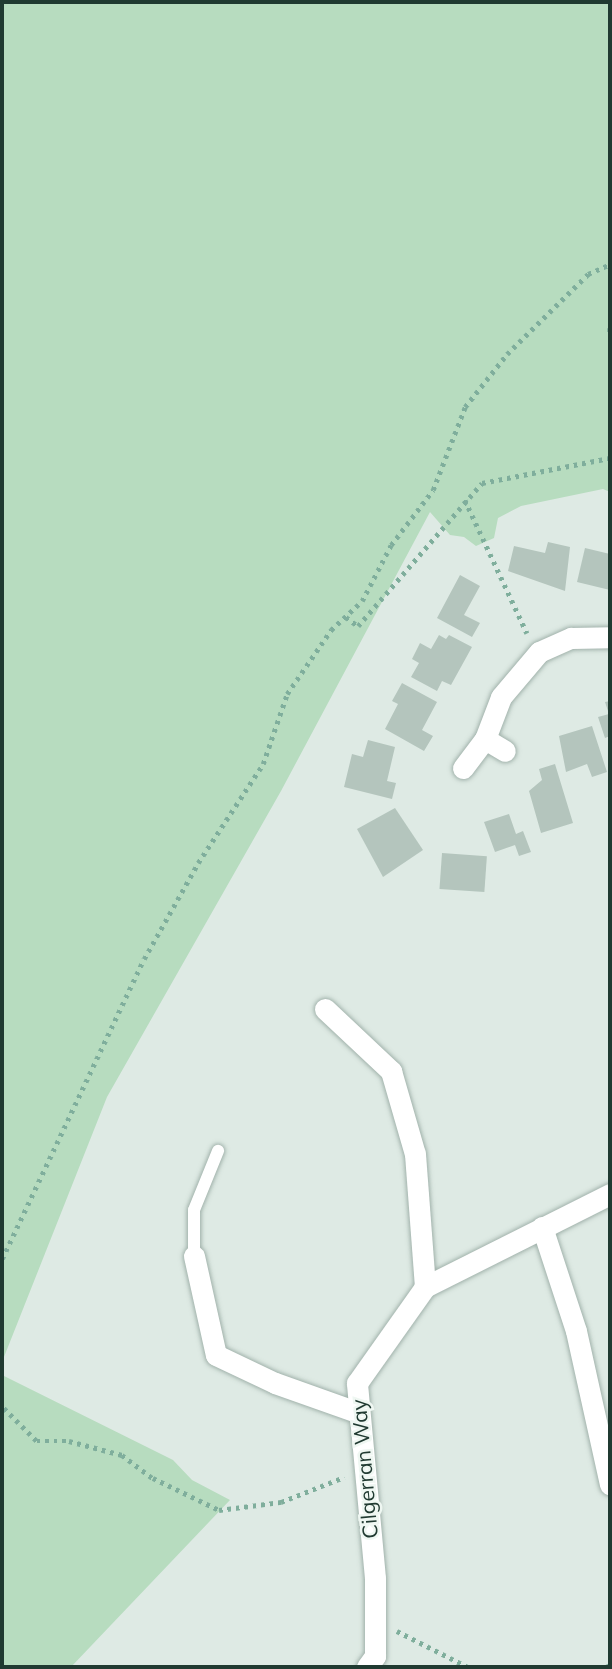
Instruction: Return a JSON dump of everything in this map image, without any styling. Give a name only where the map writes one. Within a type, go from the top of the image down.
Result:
[{"type":"street","points":[[463,768],[485,738],[501,697],[539,652],[571,638],[610,637]]},
{"type":"street","points":[[485,738],[505,751]]},
{"type":"street","points":[[325,1009],[391,1071],[415,1154],[425,1287]]},
{"type":"street","name":"Cilgerran Way","points":[[368,1667],[375,1656],[375,1578],[362,1473],[357,1412],[358,1383],[425,1287],[610,1194]]},
{"type":"street","points":[[542,1227],[576,1331],[610,1484]]},
{"type":"street","points":[[194,1256],[216,1355],[275,1383],[357,1412]]},
{"type":"lane","points":[[194,1256],[194,1210],[218,1151]]},
{"type":"path","points":[[2,1259],[144,959],[198,863],[263,764],[286,694],[345,617],[362,601],[391,545],[433,490],[465,407],[507,354],[579,283],[610,264]]},
{"type":"path","points":[[345,617],[358,626],[482,483],[610,458]]},
{"type":"path","points":[[466,500],[531,641]]},
{"type":"path","points":[[3,1407],[37,1441],[69,1441],[121,1455],[153,1478],[219,1510],[281,1502],[362,1473]]},
{"type":"path","points":[[375,1620],[468,1667]]},
{"type":"green space","points":[[2,2],[610,2],[610,492],[603,489],[521,506],[498,518],[494,538],[476,546],[464,537],[450,535],[430,512],[281,791],[107,1097],[2,1362]]},
{"type":"green space","points":[[2,1375],[173,1460],[192,1480],[230,1500],[71,1667],[2,1667]]},
{"type":"building","points":[[548,542],[570,547],[565,591],[508,571],[514,546],[545,553]]},
{"type":"building","points":[[585,548],[610,554],[610,590],[577,582]]},
{"type":"building","points":[[460,575],[480,586],[464,615],[480,623],[472,637],[437,618]]},
{"type":"building","points":[[439,635],[446,639],[449,635],[472,647],[451,685],[442,681],[437,691],[411,677],[419,663],[412,659],[420,643],[431,649]]},
{"type":"building","points":[[402,683],[437,702],[422,730],[433,736],[424,751],[385,729],[398,704],[392,701]]},
{"type":"building","points":[[610,701],[610,736],[605,738],[598,717],[609,714],[605,702]]},
{"type":"building","points":[[592,726],[607,772],[592,777],[587,764],[566,772],[559,736]]},
{"type":"building","points":[[368,740],[395,747],[387,781],[396,783],[392,799],[344,787],[352,754],[363,757]]},
{"type":"building","points":[[555,764],[573,823],[541,833],[529,791],[542,780],[539,769]]},
{"type":"building","points":[[395,808],[423,850],[383,877],[357,829]]},
{"type":"building","points":[[509,814],[516,834],[523,831],[531,852],[519,856],[515,845],[495,852],[484,822]]},
{"type":"building","points":[[442,853],[487,856],[484,892],[439,889]]}]
